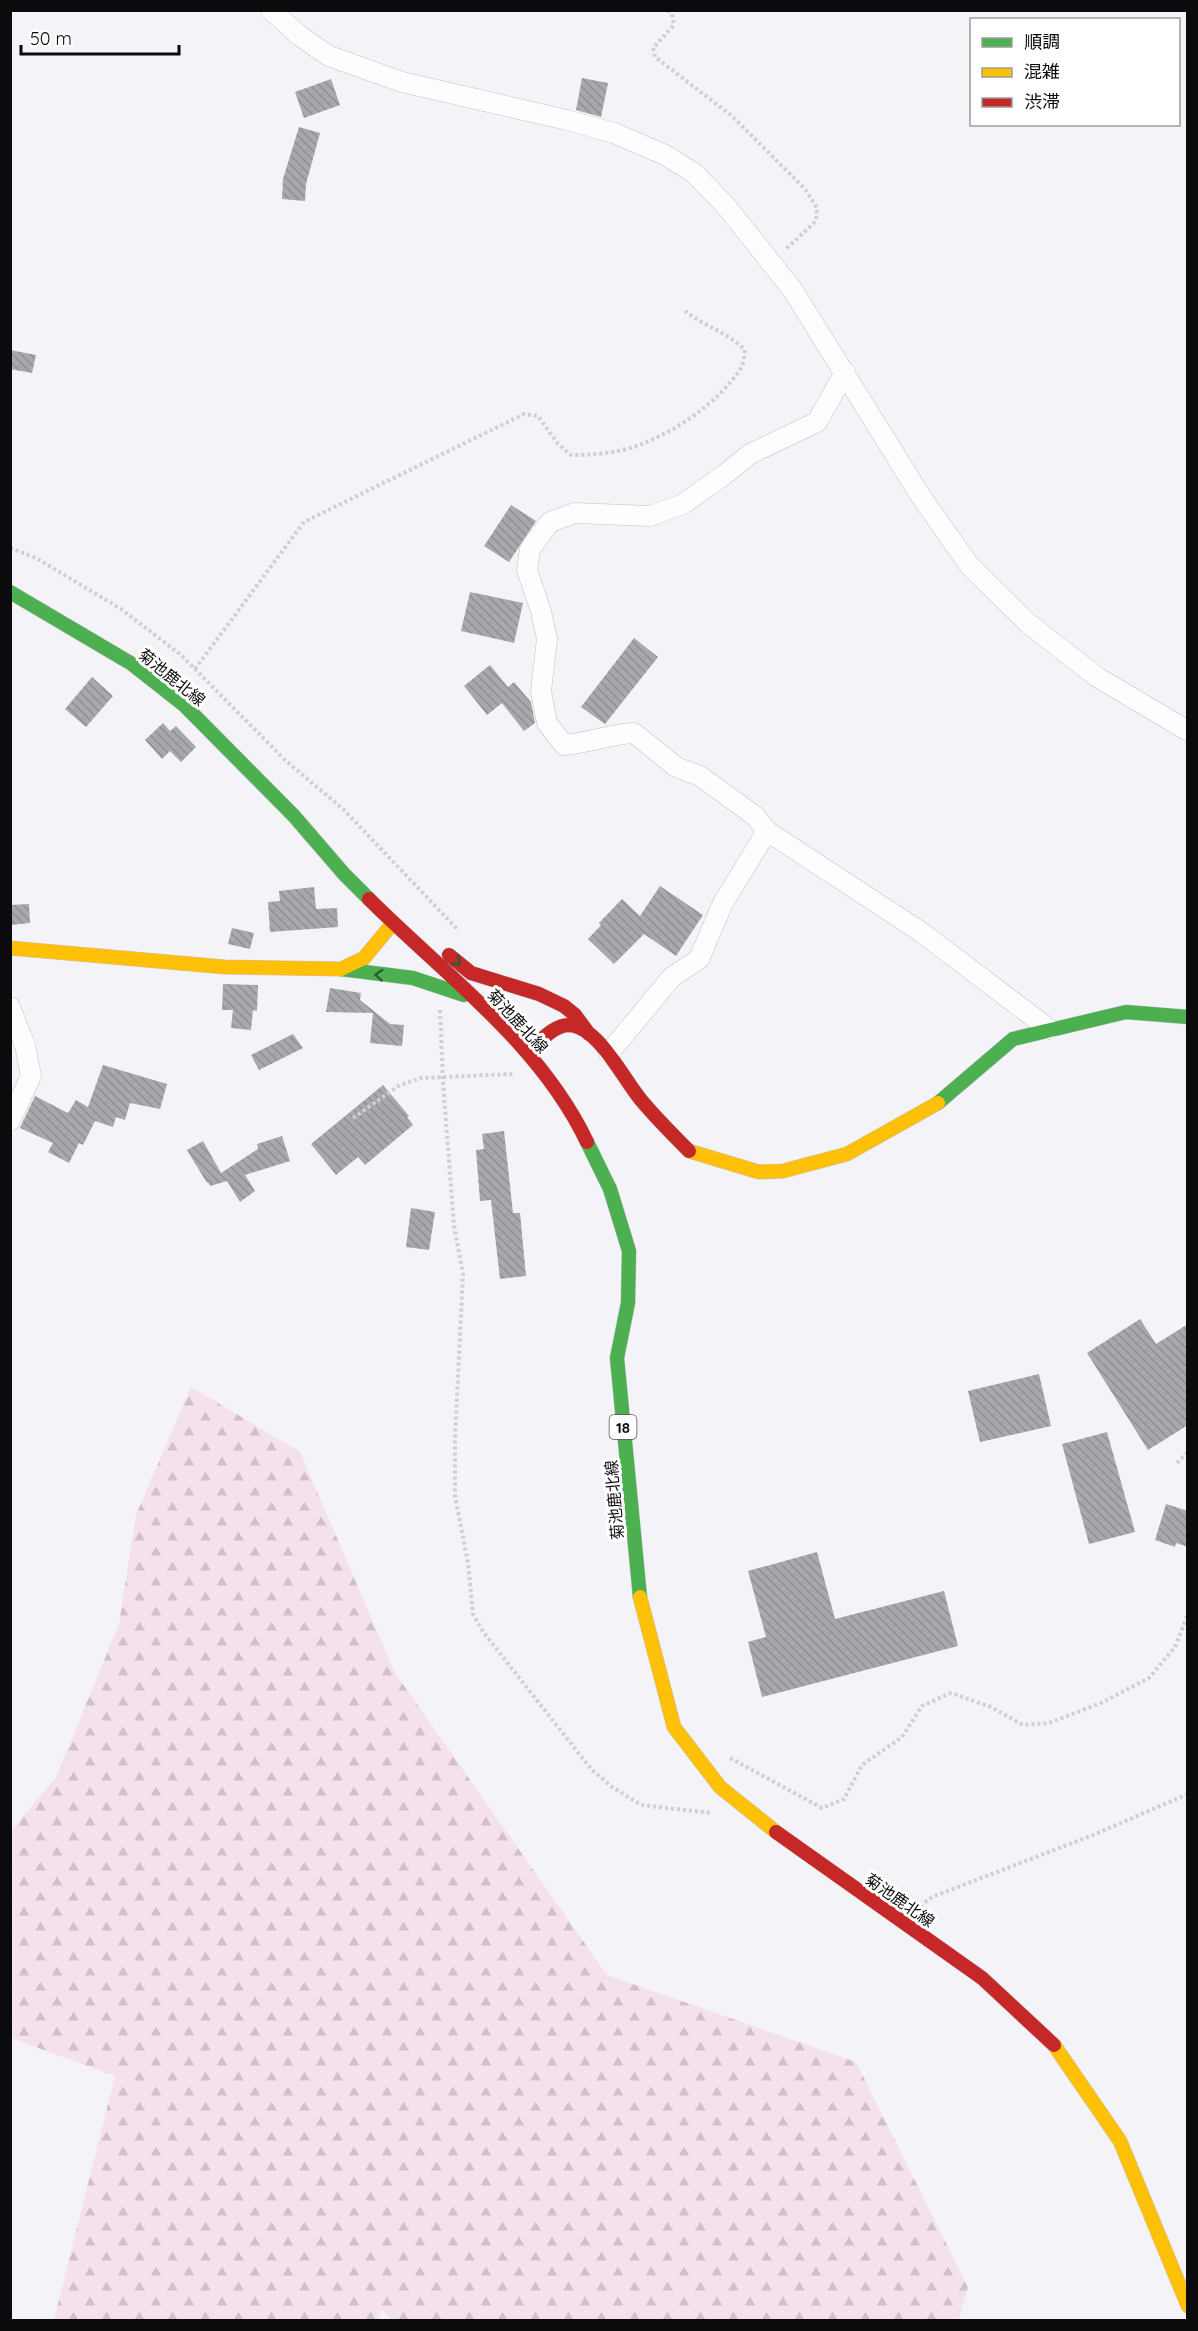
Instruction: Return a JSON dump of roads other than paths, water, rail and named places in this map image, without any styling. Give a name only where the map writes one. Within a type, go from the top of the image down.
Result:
[{"type":"main road","name":"菊池鹿北線","points":[[10,592],[132,664],[183,705],[294,816],[344,874],[475,1000],[530,1057],[573,1112],[610,1189],[629,1251],[628,1303],[617,1358],[640,1607],[674,1727],[720,1787],[795,1847],[982,1978],[1052,2042],[1120,2141],[1188,2306]]},
{"type":"main road","points":[[375,904],[433,943],[469,972],[557,1002],[574,1014],[589,1034],[609,1053],[635,1094],[659,1122],[690,1152],[759,1172],[783,1171],[848,1154],[940,1102],[1013,1039],[1126,1012],[1188,1017]]},
{"type":"main road","points":[[341,969],[364,958],[393,923]]},
{"type":"main road","points":[[10,948],[225,967],[341,969],[366,975],[406,977],[440,985],[475,1000]]},
{"type":"main road","points":[[530,1057],[558,1027],[571,1025],[589,1034]]},
{"type":"street","points":[[271,10],[300,36],[329,56],[402,82],[556,117],[614,133],[665,155],[694,173],[725,205],[792,289],[920,495],[969,565],[1029,624],[1097,677],[1188,731]]},
{"type":"street","points":[[845,372],[817,422],[750,454],[682,504],[650,516],[575,513],[550,522],[530,549],[527,570],[541,611],[547,639],[541,691],[547,723],[564,746],[634,733],[676,767],[700,776],[755,816],[767,831],[921,932],[1049,1029]]},
{"type":"street","points":[[609,1053],[672,977],[699,959],[723,903],[767,831]]},
{"type":"street","points":[[10,1007],[25,1046],[31,1076],[10,1121]]}]
